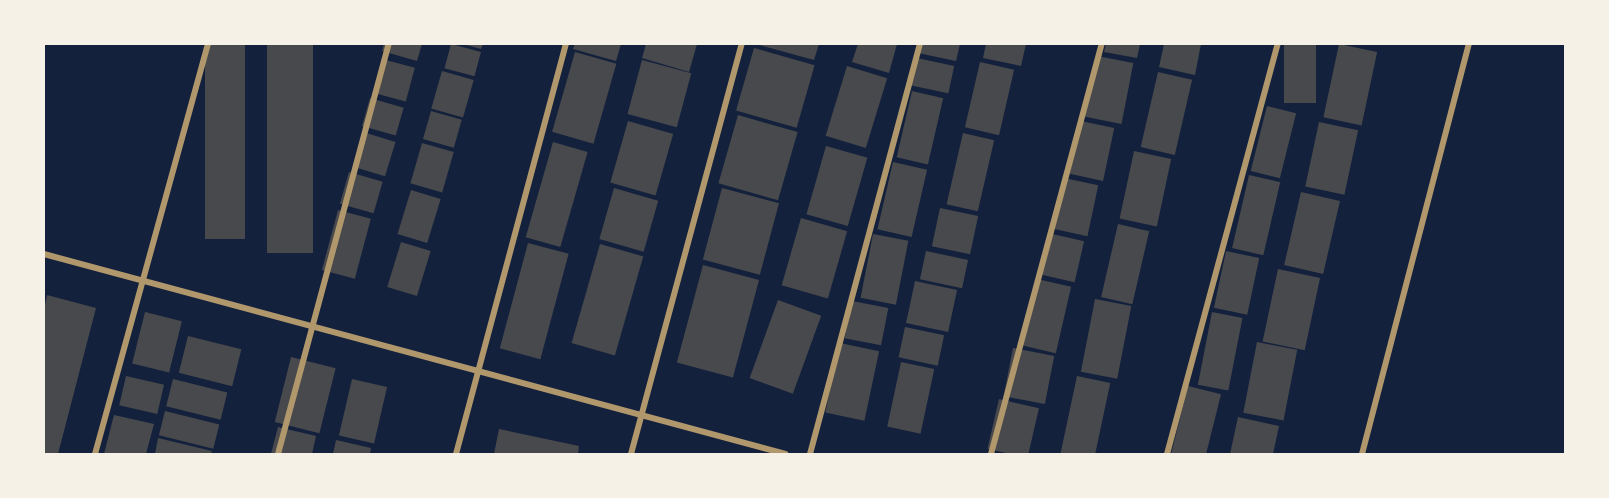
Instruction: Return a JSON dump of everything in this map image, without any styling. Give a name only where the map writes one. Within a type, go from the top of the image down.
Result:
[{"type":"street","points":[[95,454],[208,44]]},
{"type":"street","points":[[278,454],[389,44]]},
{"type":"street","points":[[456,454],[566,44]]},
{"type":"street","points":[[631,454],[742,44]]},
{"type":"street","points":[[810,454],[920,44]]},
{"type":"street","points":[[991,454],[1102,44]]},
{"type":"street","points":[[1167,454],[1278,44]]},
{"type":"street","points":[[1362,454],[1468,44]]},
{"type":"street","points":[[44,254],[786,454]]},
{"type":"building","points":[[205,44],[245,44],[245,239],[205,239]]},
{"type":"building","points":[[267,44],[313,44],[313,253],[267,253]]},
{"type":"building","points":[[384,44],[422,44],[417,61],[382,51]]},
{"type":"building","points":[[451,44],[481,52],[474,76],[445,68]]},
{"type":"building","points":[[463,44],[483,44],[481,49]]},
{"type":"building","points":[[575,44],[621,44],[616,61],[573,49]]},
{"type":"building","points":[[646,44],[697,44],[689,72],[642,58]]},
{"type":"building","points":[[756,44],[819,44],[814,60]]},
{"type":"building","points":[[858,44],[897,44],[889,73],[852,62]]},
{"type":"building","points":[[920,44],[960,44],[956,61],[918,53]]},
{"type":"building","points":[[986,44],[1026,44],[1021,66],[983,58]]},
{"type":"building","points":[[1106,44],[1140,44],[1137,58],[1104,52]]},
{"type":"building","points":[[1164,44],[1201,44],[1195,75],[1159,67]]},
{"type":"building","points":[[1284,44],[1316,44],[1316,103],[1284,103]]},
{"type":"building","points":[[1339,44],[1377,52],[1362,125],[1323,117]]},
{"type":"building","points":[[754,48],[815,65],[797,128],[736,110]]},
{"type":"building","points":[[575,52],[616,64],[593,144],[552,132]]},
{"type":"building","points":[[1097,56],[1133,63],[1121,124],[1085,117]]},
{"type":"building","points":[[917,58],[954,66],[948,93],[911,85]]},
{"type":"building","points":[[382,59],[415,68],[406,102],[373,93]]},
{"type":"building","points":[[642,60],[691,73],[677,127],[628,114]]},
{"type":"building","points":[[980,62],[1014,70],[999,135],[965,127]]},
{"type":"building","points":[[847,66],[887,78],[866,148],[826,136]]},
{"type":"building","points":[[442,71],[474,80],[463,118],[431,108]]},
{"type":"building","points":[[1158,72],[1192,80],[1175,155],[1141,147]]},
{"type":"building","points":[[912,91],[943,98],[928,164],[897,157]]},
{"type":"building","points":[[370,98],[404,108],[396,136],[362,126]]},
{"type":"building","points":[[1267,106],[1296,113],[1280,178],[1251,171]]},
{"type":"building","points":[[431,111],[462,120],[454,148],[423,139]]},
{"type":"building","points":[[738,115],[798,132],[778,200],[718,183]]},
{"type":"building","points":[[628,121],[673,134],[656,195],[610,183]]},
{"type":"building","points":[[1081,121],[1114,128],[1103,181],[1070,174]]},
{"type":"building","points":[[1319,122],[1358,130],[1344,195],[1305,187]]},
{"type":"building","points":[[363,132],[396,142],[385,176],[352,166]]},
{"type":"building","points":[[963,133],[994,140],[978,211],[947,204]]},
{"type":"building","points":[[553,142],[588,152],[560,247],[526,237]]},
{"type":"building","points":[[422,143],[454,152],[442,192],[410,183]]},
{"type":"building","points":[[826,146],[867,158],[848,226],[806,214]]},
{"type":"building","points":[[1134,151],[1171,159],[1157,226],[1120,218]]},
{"type":"building","points":[[893,162],[927,170],[912,237],[877,229]]},
{"type":"building","points":[[349,172],[383,182],[374,213],[340,204]]},
{"type":"building","points":[[1249,175],[1280,182],[1263,255],[1232,248]]},
{"type":"building","points":[[1064,178],[1098,185],[1087,236],[1053,229]]},
{"type":"building","points":[[614,188],[658,201],[644,252],[599,239]]},
{"type":"building","points":[[722,188],[779,203],[760,275],[703,259]]},
{"type":"building","points":[[411,190],[441,199],[427,243],[398,234]]},
{"type":"building","points":[[1301,192],[1340,201],[1323,274],[1284,265]]},
{"type":"building","points":[[940,208],[978,216],[970,254],[932,246]]},
{"type":"building","points":[[338,210],[371,219],[355,279],[322,270]]},
{"type":"building","points":[[801,218],[847,231],[828,299],[782,285]]},
{"type":"building","points":[[1118,224],[1149,231],[1132,304],[1101,297]]},
{"type":"building","points":[[1048,233],[1084,241],[1075,282],[1039,274]]},
{"type":"building","points":[[873,234],[908,241],[896,305],[861,298]]},
{"type":"building","points":[[401,242],[431,251],[417,296],[387,287]]},
{"type":"building","points":[[528,243],[569,254],[540,359],[500,348]]},
{"type":"building","points":[[600,244],[643,256],[615,355],[572,343]]},
{"type":"building","points":[[926,251],[968,260],[962,288],[920,279]]},
{"type":"building","points":[[1226,251],[1259,258],[1247,315],[1214,308]]},
{"type":"building","points":[[703,265],[759,280],[733,378],[677,363]]},
{"type":"building","points":[[1278,269],[1320,278],[1305,350],[1263,341]]},
{"type":"building","points":[[1037,279],[1071,287],[1056,353],[1022,345]]},
{"type":"building","points":[[915,281],[957,290],[948,332],[906,323]]},
{"type":"building","points":[[47,295],[96,308],[58,454],[44,454],[44,310]]},
{"type":"building","points":[[1095,299],[1131,306],[1117,379],[1081,372]]},
{"type":"building","points":[[778,300],[821,316],[793,394],[750,378]]},
{"type":"building","points":[[852,301],[888,308],[881,345],[845,338]]},
{"type":"building","points":[[145,312],[182,321],[169,373],[132,363]]},
{"type":"building","points":[[1212,312],[1242,318],[1228,391],[1198,385]]},
{"type":"building","points":[[905,327],[944,335],[938,366],[899,357]]},
{"type":"building","points":[[188,336],[241,349],[232,386],[179,373]]},
{"type":"building","points":[[1257,342],[1297,350],[1284,421],[1243,413]]},
{"type":"building","points":[[840,343],[879,351],[864,421],[825,412]]},
{"type":"building","points":[[1013,348],[1054,356],[1045,404],[1004,396]]},
{"type":"building","points":[[291,357],[336,368],[319,433],[275,422]]},
{"type":"building","points":[[901,362],[934,369],[921,434],[887,427]]},
{"type":"building","points":[[126,376],[164,385],[157,414],[119,405]]},
{"type":"building","points":[[1077,376],[1110,383],[1095,454],[1060,454]]},
{"type":"building","points":[[173,379],[227,393],[221,420],[166,406]]},
{"type":"building","points":[[352,379],[387,387],[374,444],[339,436]]},
{"type":"building","points":[[1188,386],[1221,394],[1206,454],[1171,453]]},
{"type":"building","points":[[999,399],[1039,408],[1028,454],[1011,454],[988,449]]},
{"type":"building","points":[[165,411],[219,425],[213,449],[159,435]]},
{"type":"building","points":[[114,415],[154,424],[146,454],[104,454]]},
{"type":"building","points":[[1238,417],[1279,426],[1273,454],[1230,454]]},
{"type":"building","points":[[278,427],[316,436],[312,454],[271,454]]},
{"type":"building","points":[[499,429],[579,446],[578,454],[494,454]]},
{"type":"building","points":[[158,438],[212,451],[211,454],[155,454]]},
{"type":"building","points":[[336,440],[371,448],[370,454],[333,454]]}]
